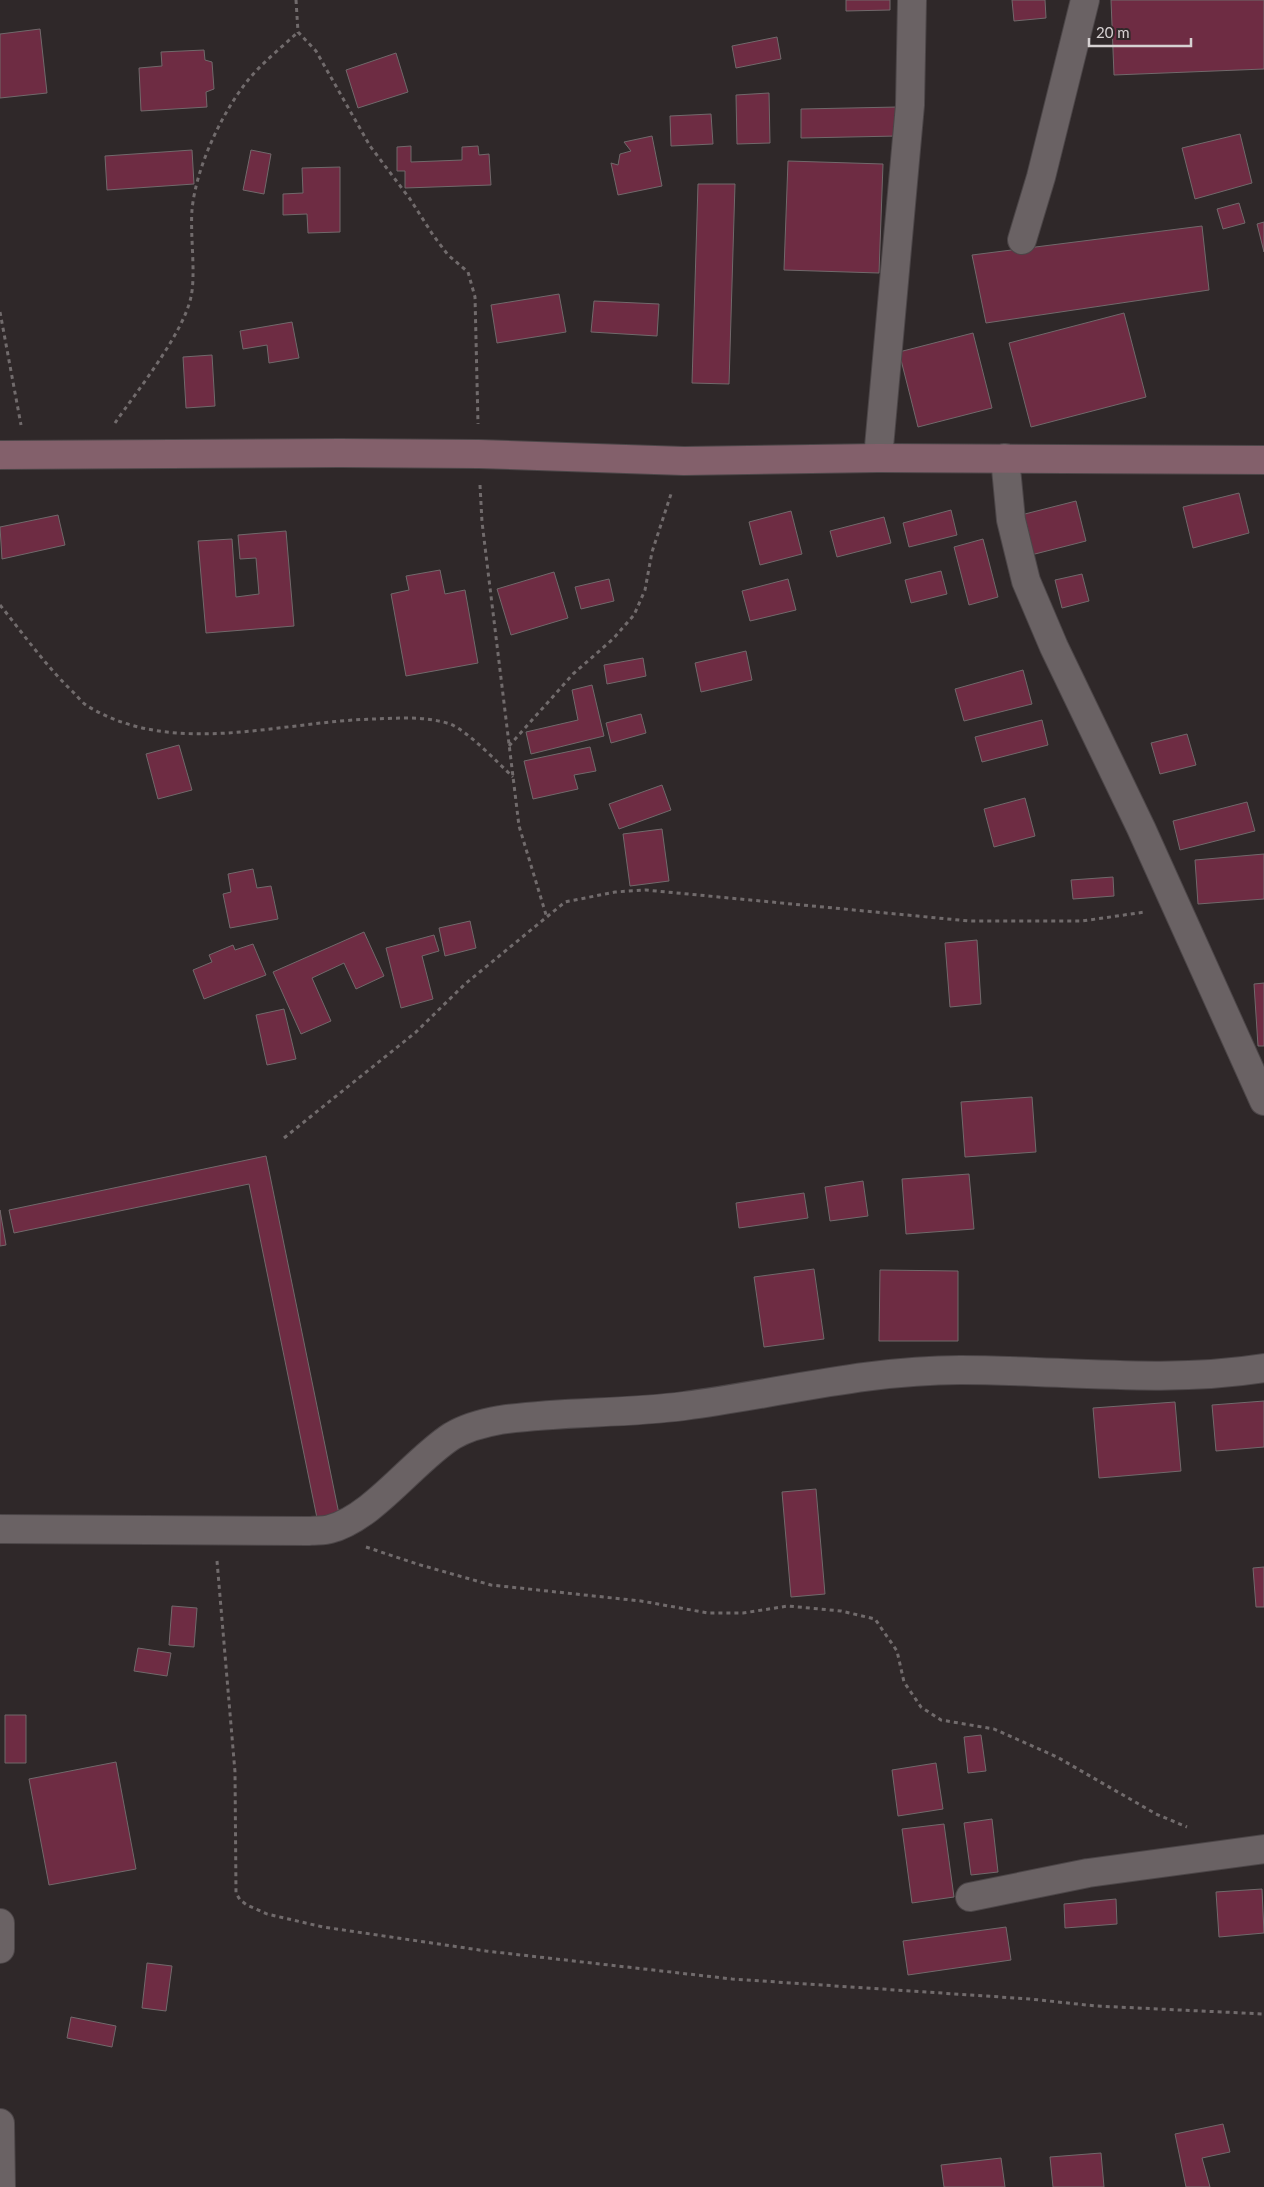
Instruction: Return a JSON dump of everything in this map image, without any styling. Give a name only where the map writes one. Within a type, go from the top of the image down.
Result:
[{"type":"street","points":[[878,458],[910,106],[912,0]]},
{"type":"street","points":[[1022,240],[1041,177],[1085,0]]},
{"type":"street","points":[[13,455],[479,454],[684,461],[878,458],[1264,460]]},
{"type":"street","points":[[1005,458],[1011,520],[1026,581],[1054,647],[1106,753],[1264,1101]]},
{"type":"street","points":[[0,1529],[214,1531],[330,1529],[347,1522],[367,1509],[428,1454],[454,1435],[476,1425],[522,1417],[649,1411],[840,1380],[910,1372],[960,1370],[1183,1377],[1221,1375],[1264,1368]]},
{"type":"street","points":[[970,1897],[1088,1874],[1264,1848]]},
{"type":"street","points":[[0,1923],[0,1949]]},
{"type":"street","points":[[0,2123],[2,2187]]},
{"type":"path","points":[[296,0],[298,32],[316,52],[370,146],[410,199],[433,235],[448,255],[468,272],[475,297],[482,522],[519,826],[547,918]]},
{"type":"path","points":[[93,454],[157,362],[184,316],[191,296],[192,208],[203,164],[224,116],[249,79],[298,32]]},
{"type":"path","points":[[0,312],[13,455]]},
{"type":"path","points":[[509,746],[573,674],[613,639],[634,615],[645,590],[652,552],[663,514],[684,461]]},
{"type":"path","points":[[0,605],[56,676],[88,706],[121,723],[164,732],[194,734],[346,719],[413,718],[451,724],[477,743],[514,778]]},
{"type":"path","points":[[284,1138],[416,1032],[465,984],[565,902],[615,892],[646,890],[970,921],[1082,921],[1176,908]]},
{"type":"path","points":[[330,1529],[376,1552],[491,1585],[641,1601],[708,1613],[743,1613],[788,1606],[841,1611],[875,1619],[897,1652],[904,1682],[920,1707],[940,1720],[994,1729],[1056,1757],[1156,1814],[1190,1828]]},
{"type":"path","points":[[214,1531],[235,1772],[236,1893],[247,1905],[267,1914],[323,1927],[486,1951],[732,1979],[1096,2006],[1264,2014]]},
{"type":"building","points":[[846,0],[890,0],[890,10],[846,11]]},
{"type":"building","points":[[1012,0],[1045,0],[1046,18],[1014,21]]},
{"type":"building","points":[[1111,0],[1264,0],[1264,69],[1114,75]]},
{"type":"building","points":[[40,29],[47,93],[0,98],[0,34]]},
{"type":"building","points":[[777,37],[781,59],[736,68],[732,46]]},
{"type":"building","points":[[204,50],[205,60],[212,62],[214,89],[206,92],[207,107],[141,111],[139,68],[162,66],[161,52]]},
{"type":"building","points":[[396,53],[408,92],[358,108],[346,70]]},
{"type":"building","points":[[769,93],[770,143],[737,144],[736,95]]},
{"type":"building","points":[[898,107],[898,136],[801,138],[801,109]]},
{"type":"building","points":[[711,114],[713,144],[671,146],[670,116]]},
{"type":"building","points":[[1240,134],[1252,183],[1195,199],[1182,148]]},
{"type":"building","points":[[652,136],[662,186],[618,195],[611,163],[618,165],[620,154],[631,151],[624,142]]},
{"type":"building","points":[[411,146],[411,162],[462,160],[462,147],[478,146],[479,155],[489,154],[491,185],[405,188],[405,171],[397,171],[397,147]]},
{"type":"building","points":[[192,150],[194,184],[107,190],[105,156]]},
{"type":"building","points":[[251,150],[271,154],[264,194],[243,190]]},
{"type":"building","points":[[788,161],[883,164],[879,273],[784,270]]},
{"type":"building","points":[[340,167],[340,232],[308,233],[307,214],[283,215],[283,194],[303,193],[302,168]]},
{"type":"building","points":[[698,184],[735,184],[729,384],[692,383]]},
{"type":"building","points":[[1239,203],[1245,223],[1223,229],[1217,209]]},
{"type":"building","points":[[1264,222],[1264,252],[1257,224]]},
{"type":"building","points":[[1202,226],[1209,290],[986,323],[972,255]]},
{"type":"building","points":[[559,294],[566,332],[497,343],[491,305]]},
{"type":"building","points":[[594,301],[659,304],[657,336],[591,332]]},
{"type":"building","points":[[1124,313],[1146,397],[1031,427],[1009,343]]},
{"type":"building","points":[[292,322],[299,358],[269,363],[267,345],[243,349],[240,331]]},
{"type":"building","points":[[973,333],[992,408],[918,427],[899,352]]},
{"type":"building","points":[[212,355],[215,406],[186,408],[183,357]]},
{"type":"building","points":[[1239,493],[1249,533],[1193,548],[1183,507]]},
{"type":"building","points":[[1076,501],[1086,541],[1027,556],[1017,516]]},
{"type":"building","points":[[951,510],[957,535],[909,547],[903,523]]},
{"type":"building","points":[[791,511],[802,554],[760,565],[749,522]]},
{"type":"building","points":[[58,515],[65,545],[2,559],[0,527]]},
{"type":"building","points":[[884,517],[891,543],[837,557],[830,531]]},
{"type":"building","points":[[286,531],[294,626],[206,633],[198,541],[232,539],[236,597],[259,594],[256,558],[240,559],[238,535]]},
{"type":"building","points":[[983,539],[998,597],[969,605],[954,547]]},
{"type":"building","points":[[440,570],[445,594],[465,590],[478,663],[406,676],[391,594],[409,590],[406,576]]},
{"type":"building","points":[[941,571],[947,594],[911,603],[905,580]]},
{"type":"building","points":[[554,572],[568,618],[511,635],[497,589]]},
{"type":"building","points":[[1082,574],[1089,601],[1062,608],[1055,580]]},
{"type":"building","points":[[609,579],[614,601],[581,609],[575,587]]},
{"type":"building","points":[[788,579],[796,610],[750,621],[742,591]]},
{"type":"building","points":[[746,651],[752,680],[701,692],[695,663]]},
{"type":"building","points":[[643,658],[646,676],[607,684],[604,665]]},
{"type":"building","points":[[1023,670],[1032,704],[964,721],[955,689]]},
{"type":"building","points":[[592,685],[604,736],[531,754],[526,732],[578,720],[572,690]]},
{"type":"building","points":[[641,714],[646,733],[611,743],[606,723]]},
{"type":"building","points":[[1042,720],[1048,745],[982,762],[975,737]]},
{"type":"building","points":[[1187,734],[1196,765],[1160,774],[1151,743]]},
{"type":"building","points":[[179,745],[192,790],[158,799],[146,754]]},
{"type":"building","points":[[590,747],[596,771],[574,775],[578,789],[533,799],[524,761]]},
{"type":"building","points":[[662,785],[671,810],[619,829],[609,804]]},
{"type":"building","points":[[1025,798],[1035,836],[994,847],[984,809]]},
{"type":"building","points":[[1247,802],[1255,831],[1180,850],[1173,821]]},
{"type":"building","points":[[662,829],[669,881],[630,886],[623,834]]},
{"type":"building","points":[[1264,854],[1264,899],[1198,904],[1195,860]]},
{"type":"building","points":[[253,869],[257,888],[271,886],[278,919],[230,928],[223,894],[231,892],[228,874]]},
{"type":"building","points":[[1113,877],[1114,896],[1073,899],[1071,880]]},
{"type":"building","points":[[470,921],[476,948],[445,956],[439,928]]},
{"type":"building","points":[[364,932],[384,976],[356,989],[344,963],[312,978],[331,1021],[301,1034],[273,972]]},
{"type":"building","points":[[434,935],[439,951],[422,956],[433,999],[401,1008],[386,948]]},
{"type":"building","points":[[977,940],[981,1004],[950,1007],[945,943]]},
{"type":"building","points":[[253,944],[266,975],[204,999],[193,970],[212,962],[209,955],[233,945],[235,950]]},
{"type":"building","points":[[1264,983],[1264,1046],[1258,1046],[1254,984]]},
{"type":"building","points":[[284,1009],[296,1059],[267,1065],[256,1015]]},
{"type":"building","points":[[1032,1097],[1036,1152],[965,1157],[961,1102]]},
{"type":"building","points":[[266,1156],[339,1514],[317,1518],[249,1184],[14,1233],[9,1210]]},
{"type":"building","points":[[969,1174],[974,1229],[906,1234],[902,1179]]},
{"type":"building","points":[[863,1181],[868,1216],[830,1221],[825,1187]]},
{"type":"building","points":[[804,1193],[808,1218],[739,1228],[736,1203]]},
{"type":"building","points":[[0,1210],[6,1245],[0,1246]]},
{"type":"building","points":[[814,1269],[824,1339],[764,1347],[754,1277]]},
{"type":"building","points":[[880,1270],[958,1271],[958,1341],[879,1341]]},
{"type":"building","points":[[1264,1401],[1264,1447],[1216,1451],[1212,1405]]},
{"type":"building","points":[[1175,1402],[1181,1471],[1099,1478],[1093,1408]]},
{"type":"building","points":[[816,1489],[825,1594],[791,1597],[782,1492]]},
{"type":"building","points":[[1264,1567],[1264,1607],[1256,1607],[1253,1568]]},
{"type":"building","points":[[172,1606],[197,1608],[194,1647],[169,1645]]},
{"type":"building","points":[[138,1648],[171,1653],[167,1676],[134,1671]]},
{"type":"building","points":[[5,1715],[26,1715],[26,1763],[5,1763]]},
{"type":"building","points":[[981,1735],[986,1771],[968,1773],[964,1737]]},
{"type":"building","points":[[116,1762],[136,1869],[49,1885],[29,1779]]},
{"type":"building","points":[[936,1763],[943,1809],[898,1816],[892,1770]]},
{"type":"building","points":[[992,1819],[998,1872],[971,1875],[964,1823]]},
{"type":"building","points":[[944,1824],[954,1897],[912,1903],[902,1829]]},
{"type":"building","points":[[1262,1889],[1264,1933],[1219,1937],[1216,1892]]},
{"type":"building","points":[[1116,1899],[1117,1924],[1065,1928],[1064,1904]]},
{"type":"building","points":[[1006,1927],[1011,1960],[908,1975],[903,1941]]},
{"type":"building","points":[[147,1963],[172,1966],[166,2011],[142,2008]]},
{"type":"building","points":[[71,2017],[116,2026],[112,2047],[67,2038]]},
{"type":"building","points":[[1223,2124],[1230,2152],[1202,2158],[1210,2187],[1186,2187],[1175,2134]]},
{"type":"building","points":[[1101,2153],[1104,2187],[1053,2187],[1050,2157]]},
{"type":"building","points":[[1001,2158],[1005,2187],[944,2187],[941,2165]]}]
